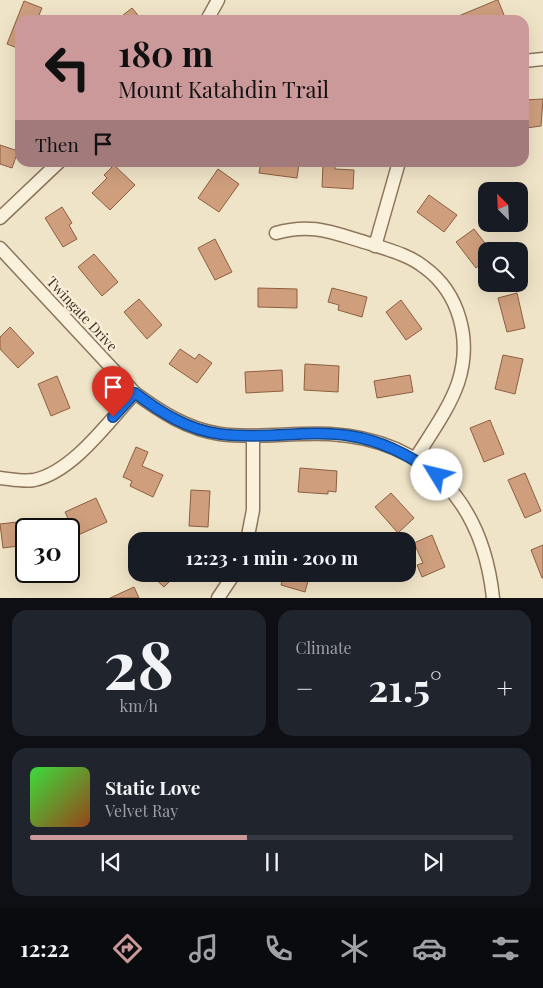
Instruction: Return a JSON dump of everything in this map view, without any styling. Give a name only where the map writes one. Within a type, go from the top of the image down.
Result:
[{"type":"street","points":[[210,15],[218,0]]},
{"type":"street","points":[[529,60],[543,59]]},
{"type":"street","points":[[0,218],[54,167]]},
{"type":"street","points":[[376,246],[399,167]]},
{"type":"street","points":[[276,233],[295,228],[314,228],[409,257],[434,276],[453,301],[463,331],[464,355],[458,382],[415,459]]},
{"type":"street","name":"Twingate Drive","points":[[0,248],[135,393],[161,412],[189,426],[219,434],[253,436],[328,434],[351,436],[385,444],[415,459],[437,475],[457,496],[472,520],[482,544],[490,572],[493,598]]},
{"type":"street","points":[[0,478],[32,480],[57,471],[79,454],[135,393]]},
{"type":"street","points":[[249,532],[253,510],[253,436]]},
{"type":"street","points":[[218,598],[229,582]]},
{"type":"building","points":[[497,0],[504,15],[461,15]]},
{"type":"building","points":[[24,1],[42,8],[39,15],[18,15]]},
{"type":"building","points":[[132,8],[138,15],[123,15]]},
{"type":"building","points":[[15,24],[15,47],[7,44]]},
{"type":"building","points":[[543,99],[541,126],[529,128],[529,100]]},
{"type":"building","points":[[0,145],[15,150],[15,160],[12,168],[0,164]]},
{"type":"building","points":[[112,167],[116,167],[135,185],[110,210],[92,193],[107,178],[104,175]]},
{"type":"building","points":[[260,167],[299,167],[297,178],[259,173]]},
{"type":"building","points":[[323,167],[354,170],[353,189],[322,187]]},
{"type":"building","points":[[218,169],[239,184],[219,212],[198,198]]},
{"type":"building","points":[[429,195],[457,215],[444,232],[417,212]]},
{"type":"building","points":[[62,207],[72,223],[69,225],[77,239],[63,247],[45,218]]},
{"type":"building","points":[[474,229],[484,242],[478,242],[478,266],[476,268],[456,242]]},
{"type":"building","points":[[215,239],[232,272],[215,280],[198,248]]},
{"type":"building","points":[[94,254],[118,282],[102,296],[78,267]]},
{"type":"building","points":[[258,288],[297,289],[297,308],[258,307]]},
{"type":"building","points":[[332,288],[367,297],[362,317],[338,310],[339,305],[328,302]]},
{"type":"building","points":[[517,293],[525,328],[507,332],[498,298]]},
{"type":"building","points":[[139,299],[162,325],[147,339],[124,312]]},
{"type":"building","points":[[401,300],[422,329],[406,340],[386,312]]},
{"type":"building","points":[[10,327],[34,353],[18,368],[0,349],[0,337]]},
{"type":"building","points":[[180,349],[195,359],[199,354],[212,363],[197,383],[169,364]]},
{"type":"building","points":[[503,355],[523,359],[515,394],[495,389]]},
{"type":"building","points":[[305,364],[339,366],[338,392],[304,390]]},
{"type":"building","points":[[282,370],[283,391],[246,393],[245,372]]},
{"type":"building","points":[[410,375],[413,392],[377,398],[374,381]]},
{"type":"building","points":[[57,376],[70,408],[51,416],[38,384]]},
{"type":"building","points":[[490,420],[504,454],[484,462],[470,428]]},
{"type":"building","points":[[136,447],[148,452],[142,466],[163,475],[153,497],[130,486],[132,481],[123,477]]},
{"type":"building","points":[[300,468],[337,471],[336,492],[328,491],[328,494],[298,492]]},
{"type":"building","points":[[525,473],[541,511],[525,518],[508,480]]},
{"type":"building","points":[[191,490],[210,491],[208,527],[189,526]]},
{"type":"building","points":[[391,493],[414,518],[397,532],[375,507]]},
{"type":"building","points":[[96,498],[107,522],[80,534],[80,518],[68,518],[65,512]]},
{"type":"building","points":[[15,522],[15,546],[3,548],[0,524]]},
{"type":"building","points":[[432,535],[445,567],[422,577],[417,565],[423,563],[416,547],[416,542]]},
{"type":"building","points":[[543,545],[543,578],[542,578],[531,550]]},
{"type":"building","points":[[159,582],[169,582],[164,587]]},
{"type":"building","points":[[282,582],[308,582],[305,592],[281,585]]},
{"type":"building","points":[[134,587],[139,598],[110,598]]},
{"type":"route","points":[[113,417],[135,393],[161,412],[189,426],[219,434],[253,436],[328,434],[351,436],[385,444],[415,459],[437,475]]}]
